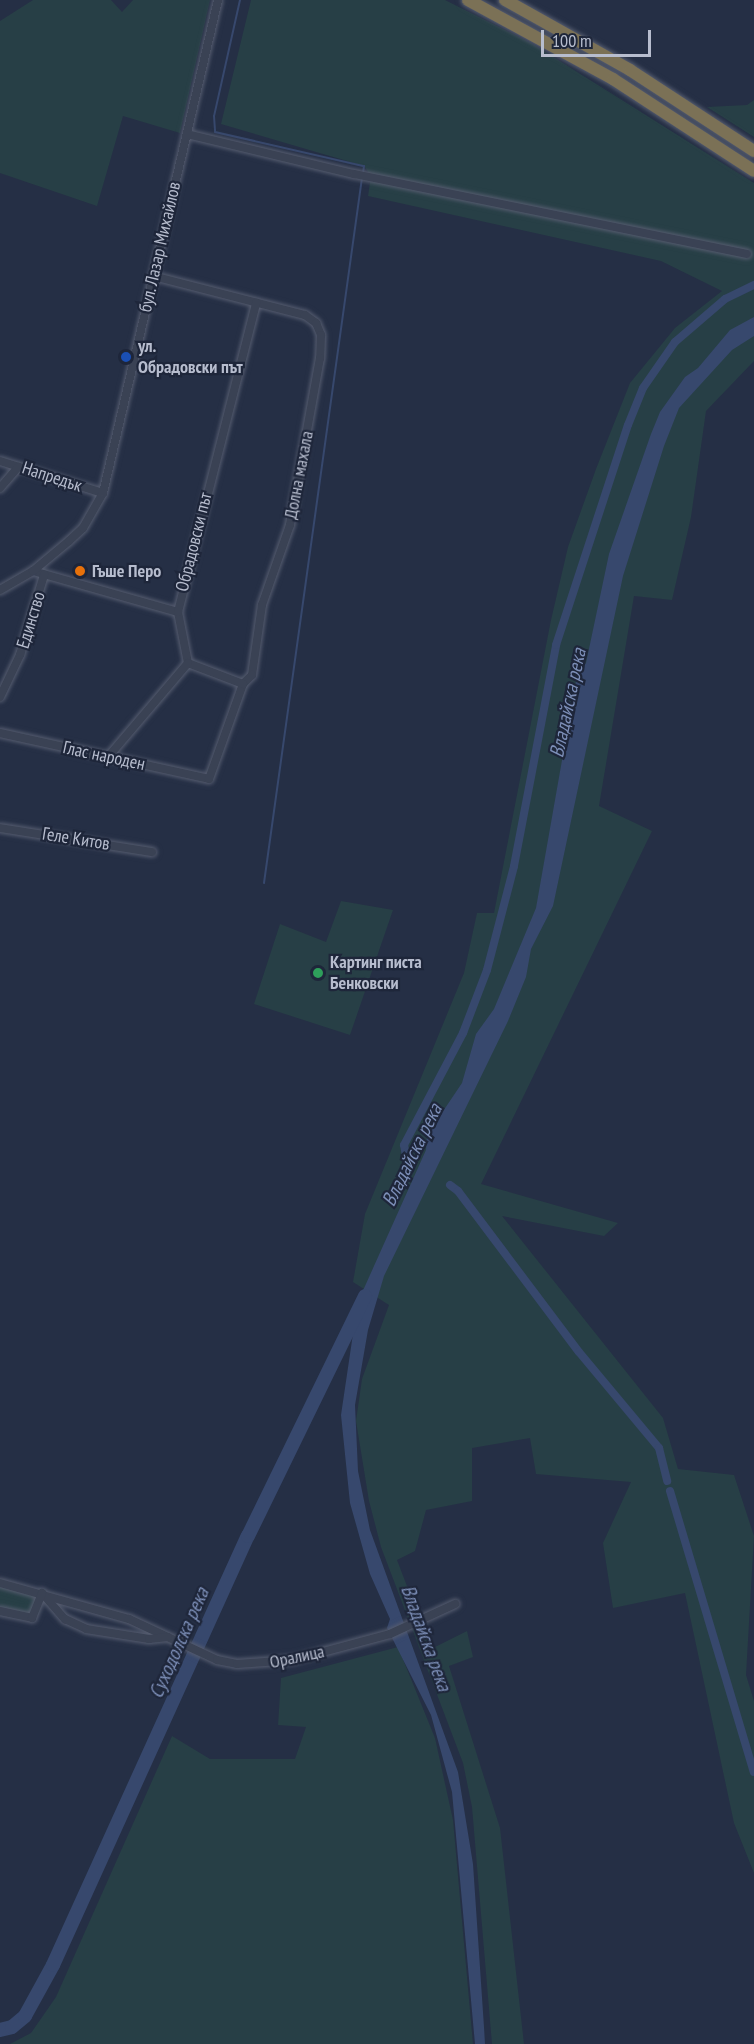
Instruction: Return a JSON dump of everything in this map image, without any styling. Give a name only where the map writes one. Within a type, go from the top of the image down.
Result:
[{"type":"highway","points":[[468,0],[613,79],[754,171]]},
{"type":"highway","points":[[505,0],[630,70],[754,151]]},
{"type":"street","name":"бул. Лазар Михайлов","points":[[0,590],[33,571],[83,528],[103,494],[218,0]]},
{"type":"street","points":[[187,134],[354,174],[747,254]]},
{"type":"street","name":"Долна махала","points":[[153,276],[305,315],[316,323],[321,335],[320,358],[290,525],[262,605],[252,675],[243,684],[209,779]]},
{"type":"street","name":"Обрадовски път","points":[[188,663],[178,612],[256,303]]},
{"type":"street","name":"Напредък","points":[[0,461],[103,494]]},
{"type":"street","points":[[0,488],[18,466]]},
{"type":"street","points":[[33,571],[178,612]]},
{"type":"street","name":"Единство","points":[[0,698],[20,655],[44,575]]},
{"type":"street","points":[[108,757],[188,663],[243,684]]},
{"type":"street","name":"Глас народен","points":[[0,733],[209,779]]},
{"type":"street","name":"Геле Китов","points":[[0,828],[152,852]]},
{"type":"street","points":[[0,1583],[129,1619],[170,1636]]},
{"type":"street","points":[[0,1611],[32,1618],[42,1593]]},
{"type":"street","points":[[42,1593],[65,1619],[86,1629],[149,1639],[170,1636]]},
{"type":"street","name":"Оралица","points":[[170,1636],[204,1654],[237,1664],[264,1664],[390,1634],[455,1604]]},
{"type":"shaded area","points":[[33,0],[111,0],[122,12],[133,0],[210,0],[180,133],[123,116],[97,206],[0,173],[0,21]]},
{"type":"shaded area","points":[[251,0],[445,0],[531,43],[754,183],[754,361],[706,411],[691,517],[672,600],[634,596],[599,806],[652,831],[481,1184],[618,1223],[604,1236],[502,1216],[663,1418],[678,1469],[734,1475],[754,1536],[746,1675],[754,1701],[754,1873],[734,1823],[685,1593],[613,1608],[603,1543],[631,1482],[536,1474],[530,1438],[472,1448],[472,1501],[426,1510],[415,1551],[397,1560],[431,1649],[467,1631],[473,1657],[449,1666],[500,1828],[524,2044],[492,2044],[472,1807],[463,1763],[381,1547],[369,1501],[356,1421],[362,1379],[389,1305],[353,1282],[365,1214],[464,973],[477,913],[494,913],[551,620],[568,547],[596,469],[630,383],[675,328],[722,291],[661,261],[368,196],[371,176],[364,166],[221,124]]},
{"type":"shaded area","points":[[754,100],[754,137],[707,107],[747,105]]},
{"type":"shaded area","name":"Картинг писта Бенковски","points":[[341,901],[393,910],[350,1035],[254,1004],[280,924],[326,942]]},
{"type":"shaded area","points":[[0,1583],[42,1593],[32,1618],[0,1611]]},
{"type":"shaded area","points":[[398,1647],[435,1738],[453,1820],[473,2044],[10,2044],[31,2033],[56,1997],[172,1736],[210,1759],[295,1759],[306,1727],[278,1725],[281,1678]]},
{"type":"water","points":[[754,317],[754,336],[732,350],[679,408],[664,446],[623,576],[553,906],[531,949],[526,977],[508,1021],[384,1276],[368,1330],[355,1405],[358,1471],[370,1530],[458,1772],[473,1864],[484,2027],[485,2044],[475,2044],[452,1792],[431,1715],[387,1628],[390,1619],[370,1574],[350,1503],[341,1415],[354,1327],[361,1295],[426,1150],[427,1135],[462,1083],[476,1034],[494,1009],[536,908],[577,675],[586,663],[609,554],[651,434],[660,412],[685,377],[698,368],[730,330]]},
{"type":"waterway","points":[[240,0],[214,116],[215,132],[364,166],[363,173]]},
{"type":"waterway","points":[[264,883],[362,178]]},
{"type":"waterway","name":"Владайска река","points":[[406,1156],[404,1145],[463,1033],[487,970],[514,866],[556,645],[628,425],[643,388],[675,342],[725,299],[754,285]]},
{"type":"waterway","points":[[450,1185],[458,1191],[579,1352],[659,1448],[667,1481]]},
{"type":"waterway","name":"Суходолска река","points":[[0,2030],[12,2027],[25,2016],[53,1965],[248,1536],[365,1296]]},
{"type":"waterway","points":[[670,1491],[754,1772]]},
{"type":"place","name":"ул. Обрадовски път","points":[[126,357]]},
{"type":"place","name":"Гъше Перо","points":[[80,571]]},
{"type":"place","name":"Картинг писта Бенковски","points":[[318,973]]}]
